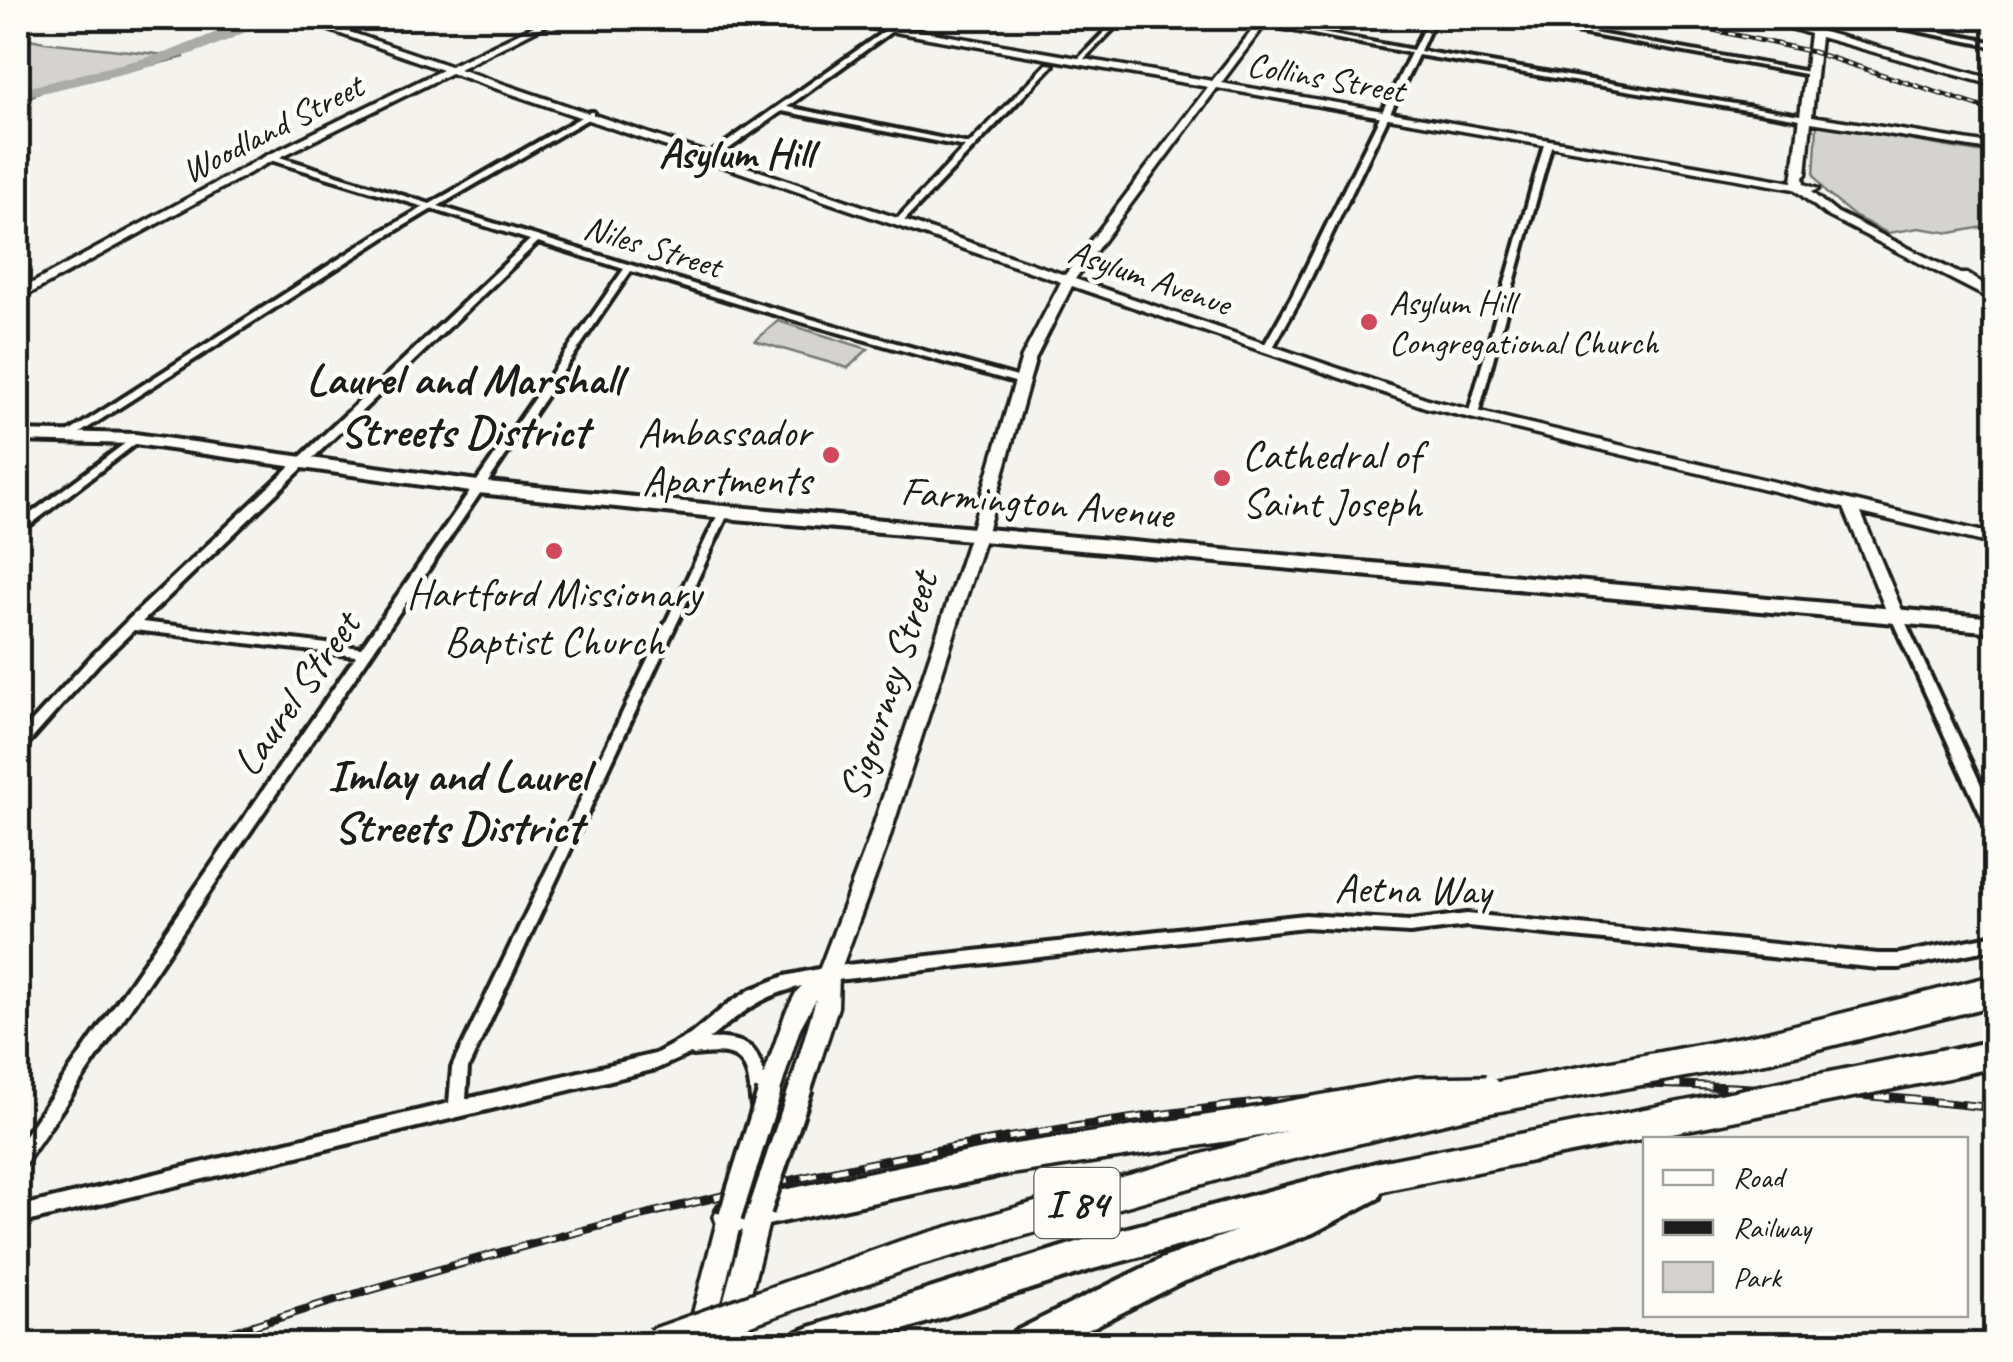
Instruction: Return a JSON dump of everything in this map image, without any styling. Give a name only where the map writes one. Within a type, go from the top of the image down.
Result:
[{"type":"highway","name":"I 84","points":[[654,1344],[982,1231],[1307,1140],[1510,1095],[1767,1047],[1996,990]]},
{"type":"highway","name":"I 84","points":[[810,1344],[1109,1248],[1383,1176],[1996,1053]]},
{"type":"highway","points":[[1949,1063],[1996,1067]]},
{"type":"highway","points":[[745,1214],[993,1162],[1239,1125],[1418,1092],[1462,1089],[1510,1095]]},
{"type":"highway","points":[[1026,1344],[1172,1270],[1319,1214],[1383,1176]]},
{"type":"main road","name":"Asylum Avenue","points":[[300,18],[713,156],[1380,389],[1996,540]]},
{"type":"main road","name":"Woodland Street","points":[[18,296],[270,157],[556,18]]},
{"type":"main road","name":"Collins Street","points":[[832,18],[1805,189]]},
{"type":"main road","points":[[1769,19],[1802,23],[1817,18],[1800,174],[1805,189],[1822,208],[1996,298]]},
{"type":"main road","points":[[1769,19],[1996,83]]},
{"type":"main road","name":"Sigourney Street","points":[[698,1344],[745,1214],[801,1086],[828,1002],[828,974],[866,881],[978,535],[1021,381],[1068,280],[1264,20]]},
{"type":"main road","points":[[1806,118],[1996,148]]},
{"type":"main road","name":"Farmington Avenue","points":[[18,436],[135,439],[478,487],[724,512],[1996,625]]},
{"type":"main road","points":[[1850,505],[1896,616]]},
{"type":"main road","name":"Sigourney Street","points":[[725,1344],[764,1094],[797,1010],[811,988],[828,974]]},
{"type":"street","points":[[713,156],[907,18]]},
{"type":"street","points":[[1079,61],[1121,18]]},
{"type":"street","points":[[1234,18],[1264,20],[1415,52],[1806,118]]},
{"type":"street","points":[[1267,350],[1432,18]]},
{"type":"street","points":[[1502,18],[1810,73]]},
{"type":"street","points":[[1858,18],[1996,45]]},
{"type":"street","points":[[898,221],[1048,65]]},
{"type":"street","points":[[780,108],[970,146]]},
{"type":"street","points":[[68,436],[430,206],[590,114]]},
{"type":"street","points":[[1474,415],[1548,143]]},
{"type":"street","name":"Niles Street","points":[[270,157],[755,306],[1021,381]]},
{"type":"street","points":[[18,745],[130,626],[536,239]]},
{"type":"street","name":"Laurel Street","points":[[18,1159],[630,266]]},
{"type":"street","points":[[18,528],[135,439]]},
{"type":"street","points":[[457,1107],[460,1068],[724,512]]},
{"type":"street","points":[[1896,616],[1996,833]]},
{"type":"street","points":[[130,626],[366,653]]},
{"type":"street","name":"Aetna Way","points":[[686,1049],[756,994],[796,979],[1318,920],[1410,927],[1468,920],[1878,962],[1996,941]]},
{"type":"street","points":[[18,1216],[656,1061],[686,1049],[721,1045],[741,1049],[764,1094]]},
{"type":"green space","points":[[18,30],[24,30],[25,38],[45,42],[185,57],[43,91],[18,102]]},
{"type":"green space","points":[[1817,126],[1995,155],[1995,234],[1983,227],[1951,233],[1919,228],[1888,233],[1854,216],[1825,192],[1814,175]]},
{"type":"green space","points":[[778,321],[868,349],[848,368],[755,341]]},
{"type":"waterway","points":[[18,94],[172,55],[260,18]]},
{"type":"railway","points":[[1659,18],[1813,52],[1996,112]]},
{"type":"railway","points":[[195,1344],[530,1244],[700,1201],[870,1163],[1043,1132],[1216,1108],[1390,1091],[1564,1084],[1781,1090],[1996,1108]]},
{"type":"place","name":"Asylum Hill Congregational Church","points":[[1369,322]]},
{"type":"place","name":"Ambassador Apartments","points":[[831,455]]},
{"type":"place","name":"Cathedral of Saint Joseph","points":[[1222,478]]},
{"type":"place","name":"Hartford Missionary Baptist Church","points":[[554,551]]},
{"type":"district","name":"Asylum Hill","points":[[736,152]]},
{"type":"district","name":"Laurel and Marshall Streets District","points":[[464,404]]},
{"type":"district","name":"Imlay and Laurel Streets District","points":[[458,800]]}]
